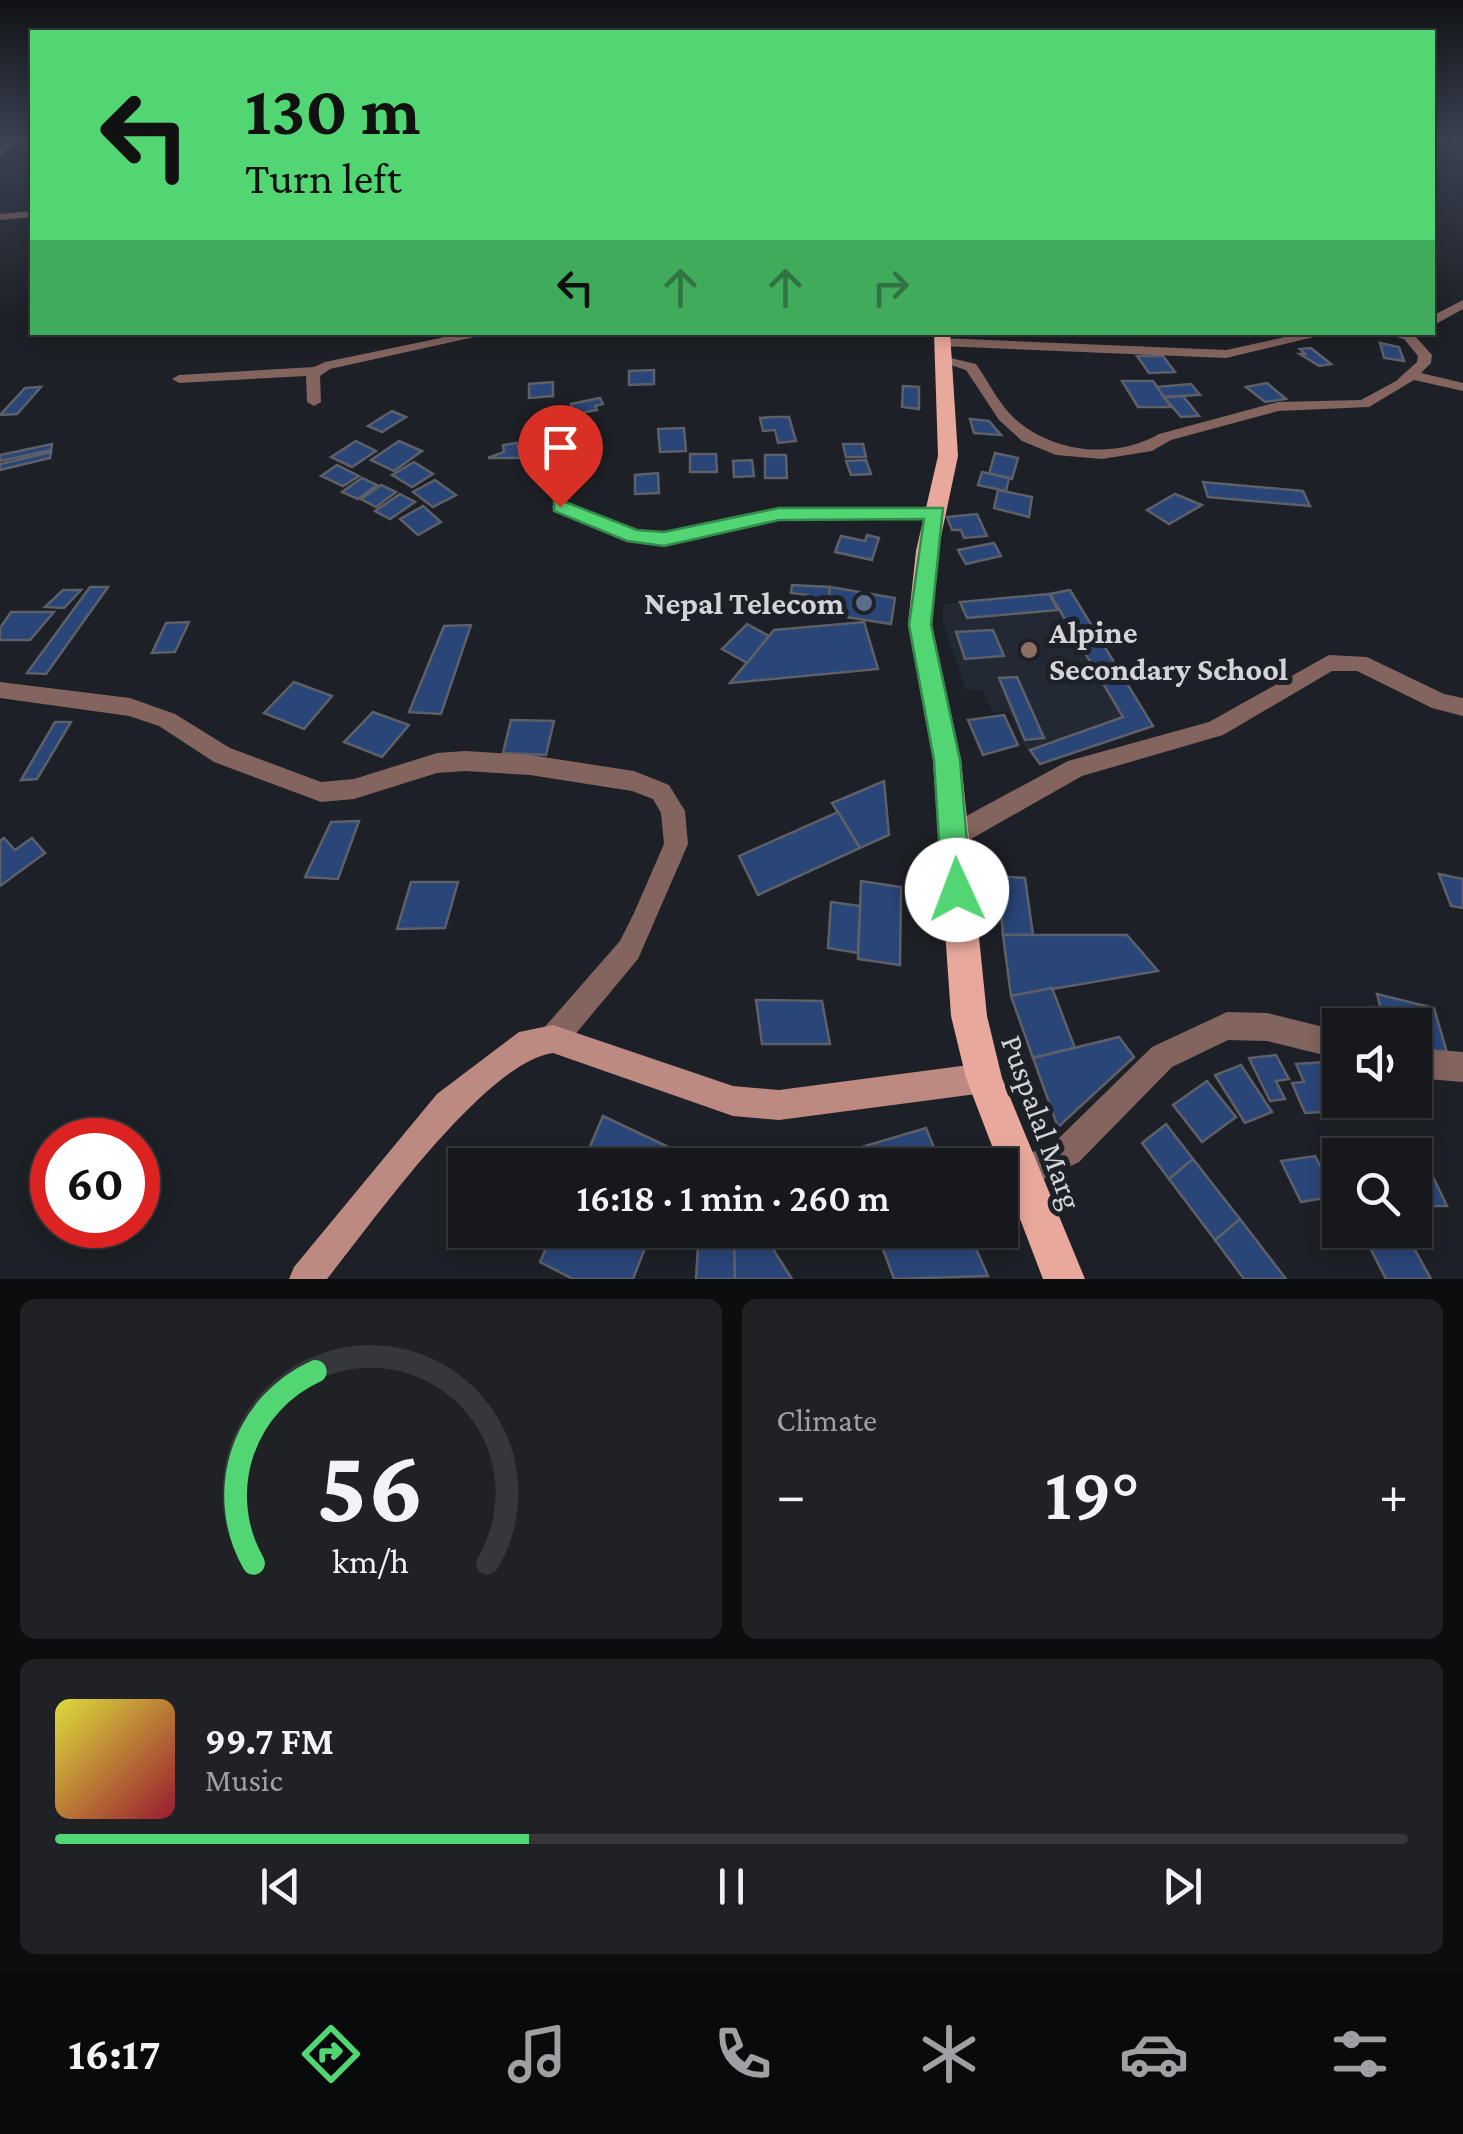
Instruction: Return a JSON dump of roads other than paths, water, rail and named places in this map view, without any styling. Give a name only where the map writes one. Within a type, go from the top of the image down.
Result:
[{"type":"main road","name":"Puspalal Marg","points":[[942,345],[948,456],[927,551],[920,625],[947,760],[969,1016],[984,1078],[1064,1279]]},
{"type":"street","points":[[0,217],[30,214]]},
{"type":"street","points":[[1435,320],[1463,304]]},
{"type":"street","points":[[180,379],[316,371],[337,362],[476,335]]},
{"type":"street","points":[[942,345],[1226,354],[1315,335]]},
{"type":"street","points":[[942,345],[971,366],[1004,418],[1028,438],[1056,450],[1102,454],[1146,448],[1165,437],[1278,406],[1364,404],[1412,376],[1425,355],[1413,335]]},
{"type":"street","points":[[314,402],[311,380],[316,371]]},
{"type":"street","points":[[1412,376],[1463,387]]},
{"type":"street","points":[[560,507],[634,536],[664,539],[779,514],[936,513]]},
{"type":"street","points":[[955,835],[1076,768],[1214,730],[1330,663],[1360,663],[1440,702],[1463,708]]},
{"type":"street","points":[[0,690],[130,707],[167,720],[222,756],[322,792],[354,789],[437,763],[466,761],[530,765],[634,781],[661,792],[673,811],[676,844],[644,922],[628,950],[553,1039]]},
{"type":"street","points":[[1020,1175],[1068,1152],[1162,1056],[1214,1031],[1227,1026],[1267,1027],[1322,1041]]},
{"type":"street","points":[[306,1279],[448,1105],[529,1042],[553,1039],[733,1101],[779,1105],[984,1078]]},
{"type":"street","points":[[1432,1064],[1463,1067]]},
{"type":"place","name":"Nepal Telecom","points":[[864,603]]},
{"type":"place","name":"Alpine Secondary School","points":[[1029,650]]}]
